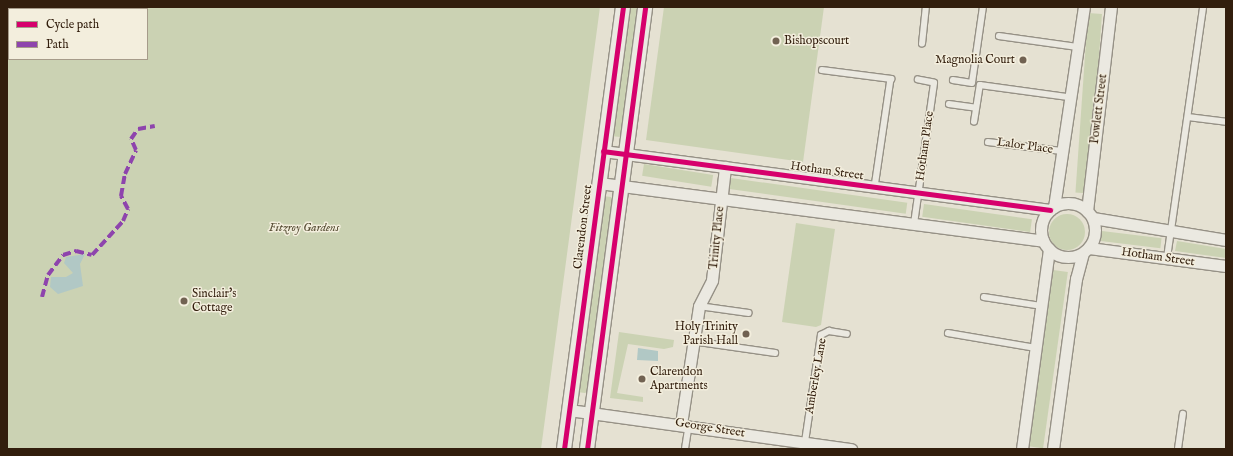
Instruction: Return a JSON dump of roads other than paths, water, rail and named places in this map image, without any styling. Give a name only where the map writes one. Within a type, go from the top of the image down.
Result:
[{"type":"street","name":"Clarendon Street","points":[[564,449],[623,7]]},
{"type":"street","points":[[587,449],[620,186],[645,7]]},
{"type":"street","points":[[1022,449],[1042,306],[1046,245],[1042,225],[1052,209],[1068,97],[1084,7]]},
{"type":"street","name":"Powlett Street","points":[[1090,215],[1111,7]]},
{"type":"street","name":"Hotham Street","points":[[603,151],[918,193],[1052,209]]},
{"type":"street","name":"Trinity Place","points":[[685,424],[692,341],[699,306],[712,280],[725,167]]},
{"type":"street","points":[[599,183],[914,224],[1046,245],[1065,257],[1086,250]]},
{"type":"street","points":[[1052,209],[1071,203],[1090,215],[1172,232],[1226,240]]},
{"type":"street","points":[[1053,449],[1076,279],[1086,250],[1096,234],[1090,215]]},
{"type":"street","name":"Hotham Street","points":[[1086,250],[1167,258],[1226,266]]},
{"type":"street","name":"George Street","points":[[569,410],[685,424],[851,449]]},
{"type":"lane","points":[[922,44],[926,7]]},
{"type":"lane","points":[[953,80],[972,83],[983,7]]},
{"type":"lane","points":[[1167,258],[1172,232],[1203,7]]},
{"type":"lane","points":[[999,36],[1077,47]]},
{"type":"lane","points":[[822,70],[891,79],[875,187]]},
{"type":"lane","name":"Hotham Place","points":[[914,224],[934,83],[918,80]]},
{"type":"lane","points":[[974,122],[980,85],[1068,97]]},
{"type":"lane","points":[[949,104],[976,108]]},
{"type":"lane","points":[[1188,117],[1226,122]]},
{"type":"lane","name":"Lalor Place","points":[[988,142],[1061,151]]},
{"type":"lane","points":[[984,297],[1042,306]]},
{"type":"lane","points":[[699,306],[749,313]]},
{"type":"lane","name":"Amberley Lane","points":[[805,442],[821,335],[829,331],[847,334]]},
{"type":"lane","points":[[948,333],[1036,348]]},
{"type":"lane","points":[[692,341],[776,353]]},
{"type":"lane","points":[[1178,449],[1183,414]]},
{"type":"lane","points":[[685,424],[685,449]]},
{"type":"water","points":[[85,254],[80,264],[83,286],[58,294],[50,287],[51,277],[66,277],[73,273],[64,263],[66,257]]},
{"type":"water","points":[[638,348],[658,351],[658,361],[637,360]]},
{"type":"place","name":"Bishopscourt","points":[[776,41]]},
{"type":"place","name":"Magnolia Court","points":[[1023,60]]},
{"type":"place","name":"Sinclair's Cottage","points":[[184,301]]},
{"type":"place","name":"Holy Trinity Parish Hall","points":[[746,334]]},
{"type":"place","name":"Clarendon Apartments","points":[[642,379]]},
{"type":"park label","name":"Fitzroy Gardens","points":[[304,228]]}]
